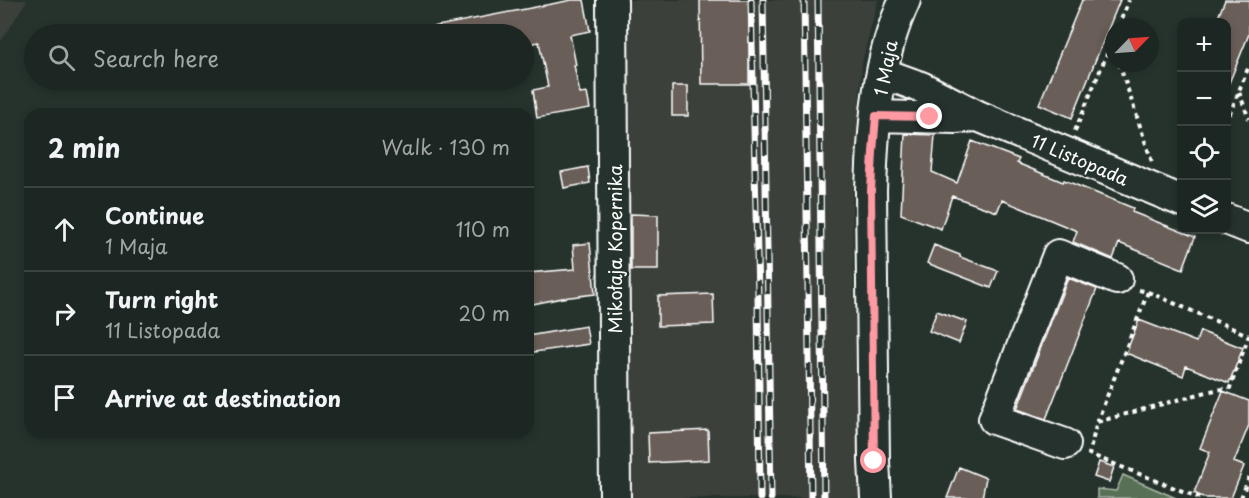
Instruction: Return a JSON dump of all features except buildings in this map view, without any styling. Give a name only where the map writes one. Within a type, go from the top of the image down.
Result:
[{"type":"street","name":"Mikołaja Kopernika","points":[[612,0],[615,498]]},
{"type":"street","name":"1 Maja","points":[[876,498],[871,191],[873,152],[882,74],[896,20],[905,0]]},
{"type":"street","name":"11 Listopada","points":[[882,74],[921,87],[978,116],[1177,199]]},
{"type":"street","name":"11 Listopada","points":[[876,116],[955,118],[978,116]]},
{"type":"street","points":[[1231,221],[1249,228]]},
{"type":"street","points":[[1065,444],[994,419],[1058,255],[1127,285]]},
{"type":"path","points":[[1122,18],[1129,0]]},
{"type":"path","points":[[1072,139],[1105,59]]},
{"type":"path","points":[[1231,113],[1249,66]]},
{"type":"path","points":[[1122,72],[1153,164]]},
{"type":"path","points":[[1239,92],[1249,119]]},
{"type":"path","points":[[1097,422],[1210,391],[1230,388],[1249,335],[1127,285]]},
{"type":"path","points":[[1148,292],[1097,422],[1089,454],[1200,498]]},
{"type":"path","points":[[1241,498],[1249,477]]},
{"type":"shaded area","points":[[0,0],[27,0],[0,43]]},
{"type":"shaded area","points":[[624,0],[878,0],[862,62],[852,203],[859,498],[629,498]]},
{"type":"green space","points":[[1123,475],[1176,498],[1097,498],[1097,489],[1116,491]]},
{"type":"railway","points":[[751,0],[760,498]]},
{"type":"railway","points":[[763,0],[771,498]]},
{"type":"railway","points":[[804,0],[811,498]]},
{"type":"railway","points":[[818,0],[824,498]]},
{"type":"route","points":[[874,461],[871,191],[876,116],[930,117]]}]
